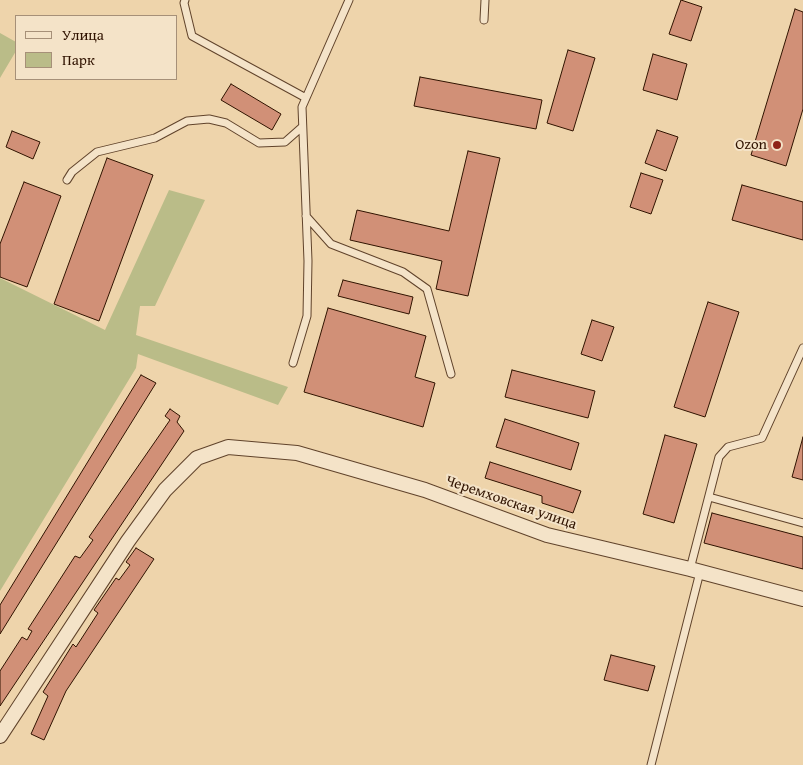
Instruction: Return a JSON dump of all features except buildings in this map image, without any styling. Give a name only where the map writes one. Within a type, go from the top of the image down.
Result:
[{"type":"street","name":"Черемховская улица","points":[[0,736],[128,541],[165,490],[197,458],[228,448],[268,449],[297,453],[425,490],[547,535],[695,570],[803,600]]},
{"type":"lane","points":[[185,0],[184,3],[192,36],[306,98]]},
{"type":"lane","points":[[293,363],[307,316],[302,107],[350,0]]},
{"type":"lane","points":[[484,20],[485,0]]},
{"type":"lane","points":[[66,180],[72,172],[97,152],[155,138],[187,121],[209,119],[226,123],[259,143],[285,142],[302,128]]},
{"type":"lane","points":[[306,216],[331,244],[403,272],[427,289],[451,374]]},
{"type":"lane","points":[[651,765],[695,570],[709,497],[722,451],[757,441],[766,432],[803,348]]},
{"type":"lane","points":[[709,497],[803,523]]},
{"type":"green space","points":[[0,33],[15,41],[15,53],[0,78]]},
{"type":"green space","points":[[169,190],[205,200],[155,306],[140,306],[136,335],[288,387],[278,405],[138,354],[136,368],[0,591],[0,278],[105,330]]},
{"type":"place","name":"Ozon","points":[[777,145]]}]
